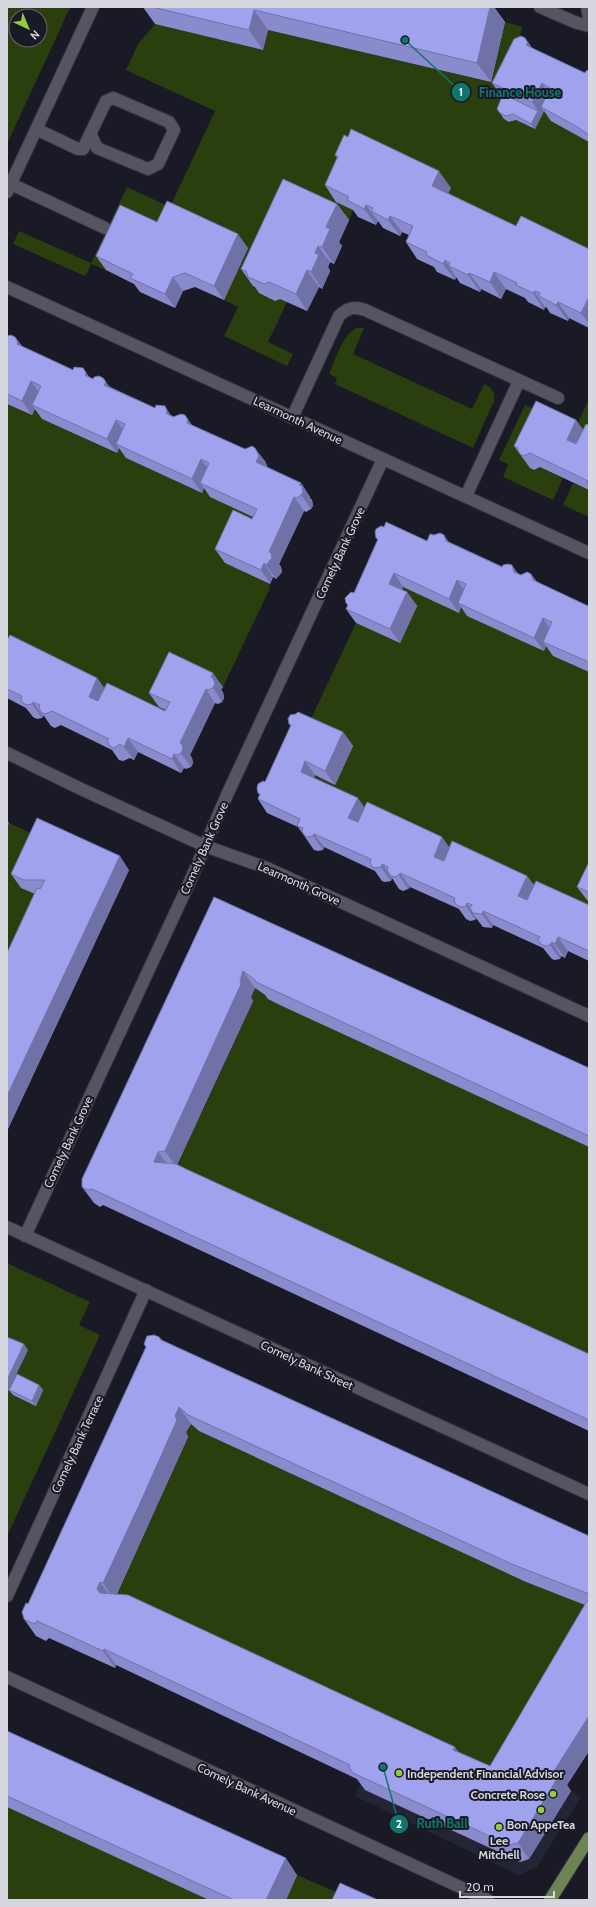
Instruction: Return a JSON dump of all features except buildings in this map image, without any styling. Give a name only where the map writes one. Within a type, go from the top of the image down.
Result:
[{"type":"main road","points":[[550,1900],[589,1838]]},
{"type":"street","points":[[93,7],[9,188],[105,228]]},
{"type":"street","points":[[540,7],[589,26]]},
{"type":"street","points":[[587,7],[589,19]]},
{"type":"street","points":[[36,129],[78,149],[85,147],[106,101],[113,98],[169,122],[174,130],[158,164],[148,169],[97,148],[91,135]]},
{"type":"street","name":"Learmonth Avenue","points":[[7,287],[589,553]]},
{"type":"street","points":[[292,418],[339,316],[344,311],[355,307],[365,310],[558,398]]},
{"type":"street","points":[[466,496],[519,380]]},
{"type":"street","name":"Comely Bank Grove","points":[[25,1236],[383,459]]},
{"type":"street","name":"Learmonth Grove","points":[[7,753],[205,846],[267,868],[589,1016]]},
{"type":"street","name":"Comely Bank Street","points":[[7,1227],[589,1494]]},
{"type":"street","name":"Comely Bank Terrace","points":[[7,1596],[146,1290]]},
{"type":"street","name":"Comely Bank Avenue","points":[[7,1677],[488,1900]]},
{"type":"shaded area","points":[[516,1756],[581,1797],[537,1867],[518,1875],[355,1796],[360,1784]]},
{"type":"green space","points":[[7,7],[71,7],[7,144]]},
{"type":"green space","points":[[505,22],[523,27],[519,37],[529,41],[513,71],[503,97],[502,108],[504,117],[511,122],[516,120],[535,129],[551,97],[589,142],[589,260],[444,202],[451,188],[336,201],[353,210],[349,220],[294,196],[280,299],[287,302],[268,342],[293,354],[287,366],[224,336],[238,307],[224,300],[248,248],[106,270],[91,264],[85,276],[13,244],[19,231],[91,263],[127,187],[170,207],[215,111],[126,70],[138,44],[155,24],[263,50],[268,30],[490,82]]},
{"type":"green space","points":[[357,328],[364,328],[353,354],[472,409],[484,384],[491,388],[494,392],[494,401],[473,448],[335,384],[337,378],[329,374],[344,341],[352,331]]},
{"type":"green space","points":[[41,395],[42,419],[116,453],[126,434],[126,458],[202,493],[211,473],[210,497],[267,523],[225,563],[270,584],[270,588],[223,687],[179,666],[179,716],[175,725],[7,643],[7,404],[32,415]]},
{"type":"green space","points":[[589,399],[589,451],[575,429]]},
{"type":"green space","points":[[525,405],[545,415],[530,468],[534,470],[540,467],[563,478],[553,500],[503,477],[508,464],[499,460]]},
{"type":"green space","points":[[573,483],[589,490],[589,517],[563,505]]},
{"type":"green space","points":[[403,587],[459,612],[467,594],[544,651],[552,632],[562,636],[553,656],[589,672],[589,914],[310,786],[310,721],[356,623],[400,643],[399,598]]},
{"type":"green space","points":[[9,823],[43,839],[55,894],[7,987],[7,828]]},
{"type":"green space","points":[[255,988],[267,997],[589,1147],[589,1366],[170,1168],[202,1112],[253,1001],[251,997]]},
{"type":"green space","points":[[7,1263],[90,1302],[79,1325],[100,1335],[7,1536]]},
{"type":"green space","points":[[191,1424],[199,1431],[526,1582],[589,1606],[501,1783],[112,1599],[152,1517],[188,1437],[186,1432]]},
{"type":"green space","points":[[7,1807],[210,1900],[7,1900]]},
{"type":"green space","points":[[297,1875],[352,1899],[286,1900]]},
{"type":"place","name":"Finance House","points":[[405,40]]},
{"type":"place","name":"Ruth Ball","points":[[383,1767]]},
{"type":"place","name":"Independent Financial Advisor","points":[[399,1773]]},
{"type":"place","name":"Concrete Rose","points":[[553,1794]]},
{"type":"place","name":"Bon AppeTea","points":[[541,1810]]},
{"type":"place","name":"Lee Mitchell","points":[[499,1827]]}]
